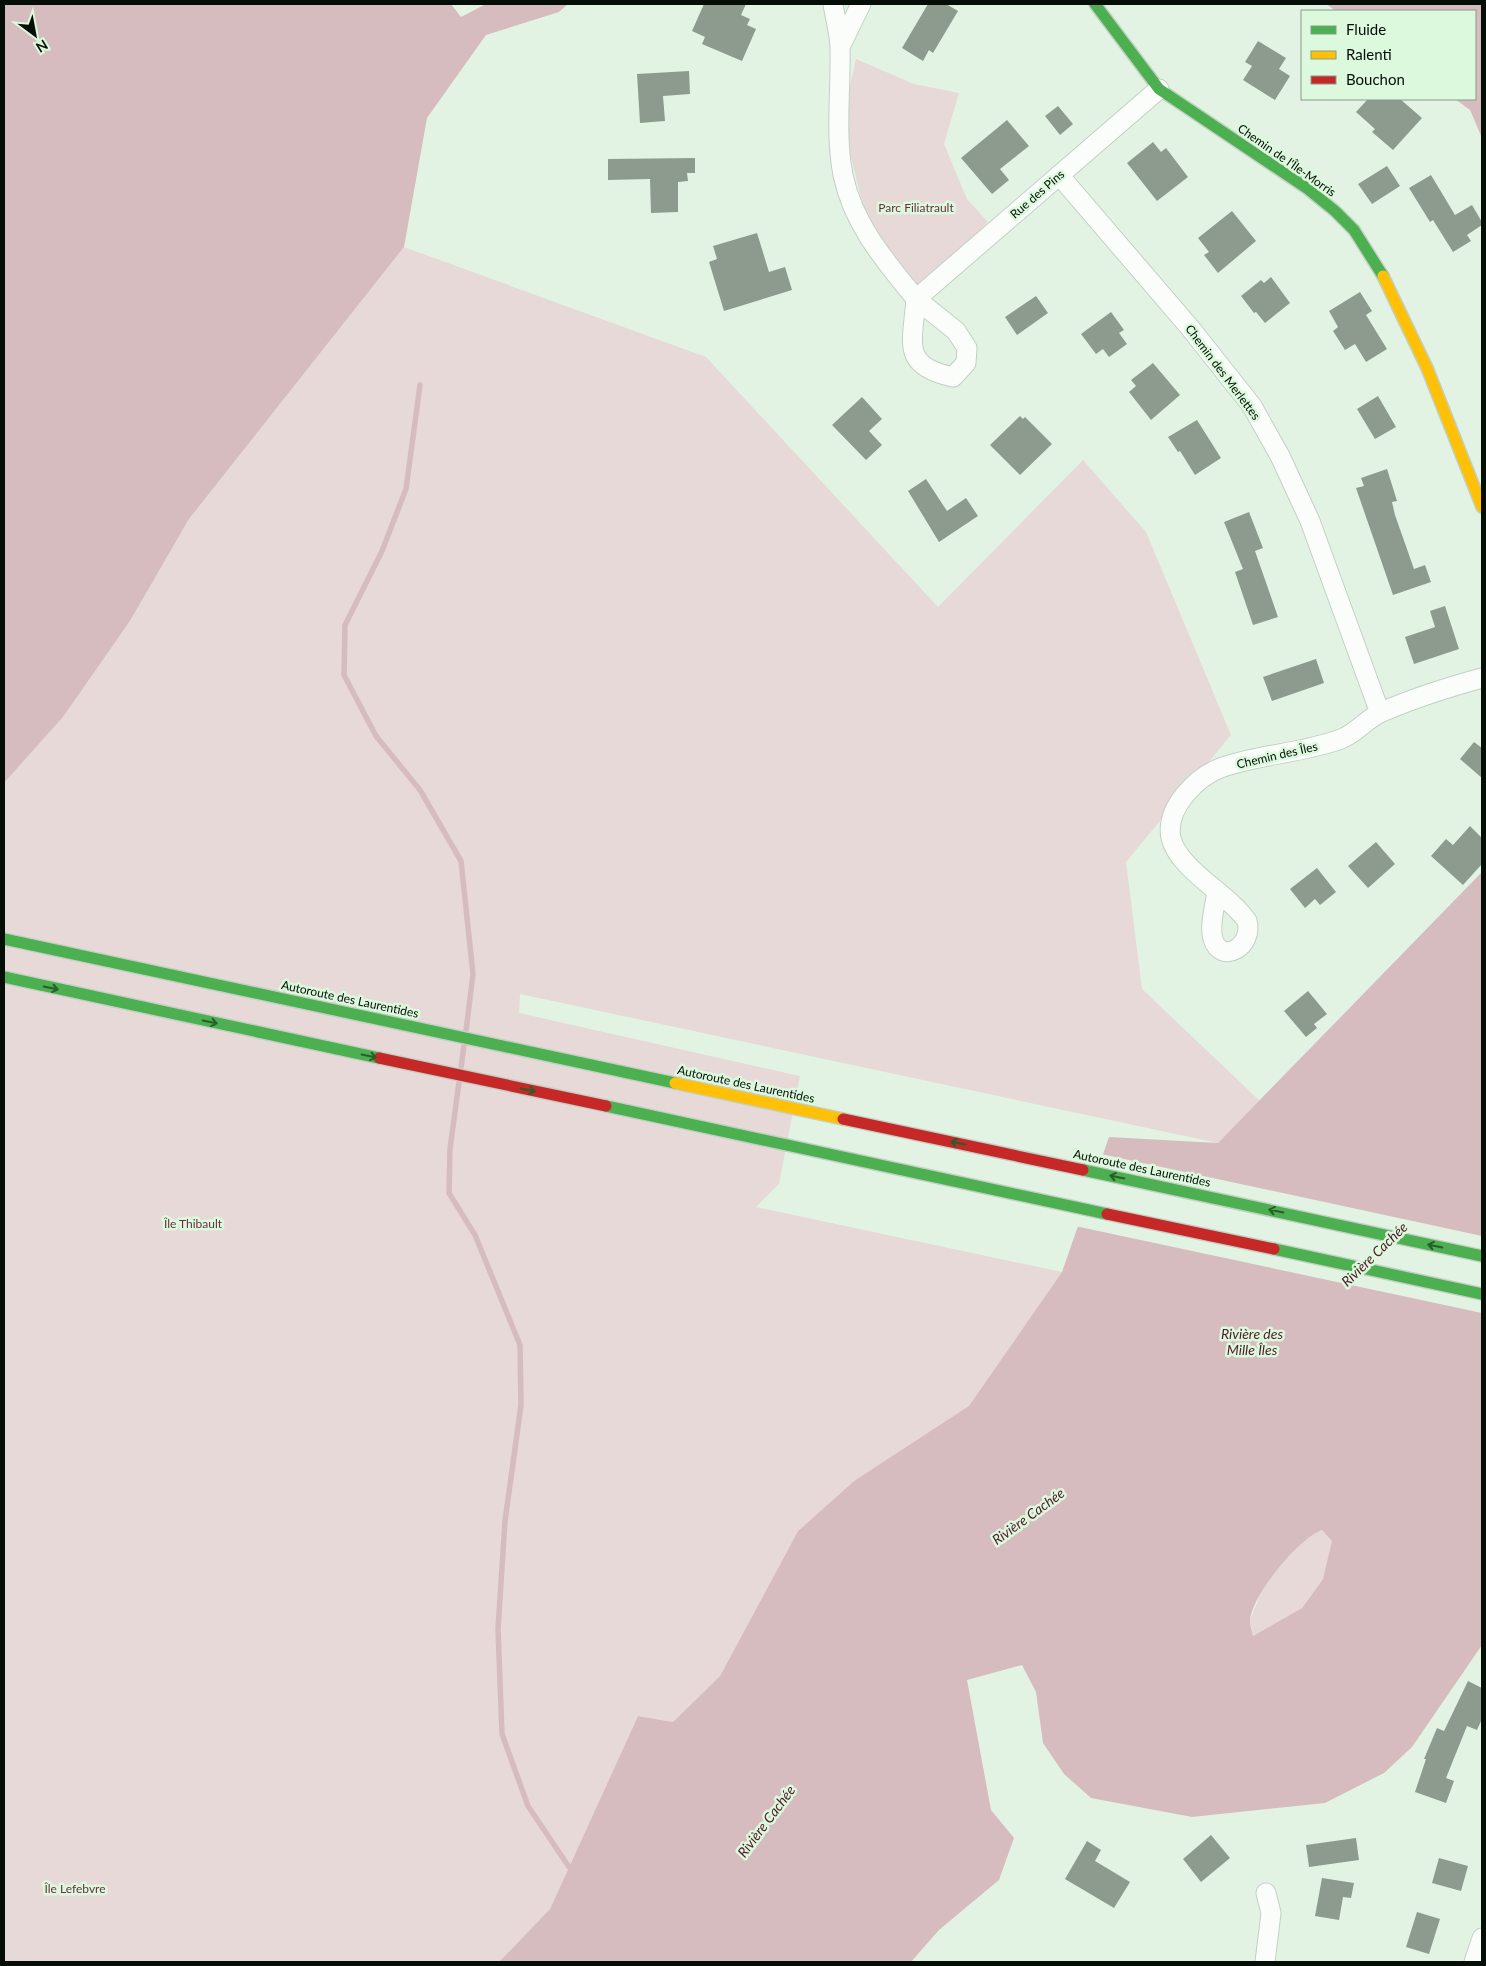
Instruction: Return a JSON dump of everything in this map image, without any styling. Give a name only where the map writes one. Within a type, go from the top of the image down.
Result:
[{"type":"main road","name":"Chemin de l'Île-Morris","points":[[1095,4],[1159,89],[1308,189],[1335,210],[1354,230],[1388,285],[1427,368],[1482,507]]},
{"type":"main road","name":"Autoroute des Laurentides","points":[[4,939],[1482,1256]]},
{"type":"main road","points":[[4,977],[1482,1294]]},
{"type":"street","name":"Rue des Pins","points":[[833,4],[840,47],[838,116],[843,175],[856,214],[875,249],[916,299],[1159,89]]},
{"type":"street","name":"Rue des Pins","points":[[840,47],[861,4]]},
{"type":"street","name":"Chemin des Merlettes","points":[[1059,175],[1191,329],[1252,406],[1280,456],[1310,521],[1380,713]]},
{"type":"street","name":"Chemin des Îles","points":[[1218,892],[1180,856],[1171,839],[1171,822],[1178,803],[1196,784],[1222,768],[1342,738],[1360,728],[1380,713],[1482,678]]},
{"type":"street","points":[[1265,1962],[1271,1913],[1266,1893]]},
{"type":"street","points":[[1474,1962],[1482,1938]]},
{"type":"green space","name":"Parc Filiatrault","points":[[856,59],[914,84],[959,93],[944,144],[967,199],[988,222],[916,294],[869,230],[842,120]]},
{"type":"green space","points":[[404,247],[706,357],[938,607],[1083,460],[1146,532],[1231,735],[1126,862],[1142,989],[1260,1101],[1218,1143],[520,994],[519,1013],[800,1076],[779,1184],[756,1207],[1062,1272],[969,1407],[854,1481],[798,1531],[720,1676],[673,1722],[638,1716],[550,1909],[499,1962],[4,1962],[4,783],[63,717],[130,621],[189,519]]},
{"type":"green space","points":[[1322,1530],[1333,1541],[1323,1579],[1302,1608],[1253,1636],[1250,1620],[1260,1595],[1277,1568],[1312,1533]]},
{"type":"water","points":[[4,4],[451,4],[461,17],[486,4],[568,4],[559,12],[486,35],[427,118],[404,247],[189,519],[130,621],[63,717],[4,783]]},
{"type":"water","points":[[1326,4],[1482,4],[1482,138],[1470,110],[1456,100],[1476,100],[1476,10],[1335,10]]},
{"type":"water","name":"Rivière des Mille Îles","points":[[1482,872],[1482,1645],[1412,1747],[1384,1773],[1325,1803],[1192,1817],[1091,1798],[1064,1774],[1043,1743],[1036,1692],[1022,1665],[967,1680],[991,1810],[1014,1838],[999,1880],[939,1930],[911,1962],[499,1962],[550,1909],[638,1716],[673,1722],[720,1676],[798,1531],[854,1481],[969,1406],[1062,1272],[1109,1137],[1218,1143]],"holes":[[[1322,1530],[1332,1541],[1323,1579],[1302,1608],[1253,1636],[1250,1621],[1252,1610],[1258,1597],[1278,1569],[1312,1535]]]},
{"type":"pier","points":[[1101,1154],[1482,1236],[1482,1313],[1075,1226]]},
{"type":"building","points":[[704,4],[746,4],[741,15],[750,19],[747,25],[756,29],[742,61],[702,44],[705,37],[692,31]]},
{"type":"building","points":[[928,4],[946,4],[958,11],[933,53],[929,50],[923,61],[902,48]]},
{"type":"building","points":[[1258,41],[1286,58],[1279,69],[1290,76],[1275,100],[1243,80],[1252,66],[1245,62]]},
{"type":"building","points":[[689,71],[690,94],[663,96],[665,121],[640,123],[637,74]]},
{"type":"building","points":[[1367,100],[1401,100],[1422,118],[1393,150],[1372,132],[1375,129],[1356,112]]},
{"type":"building","points":[[1058,106],[1073,124],[1060,135],[1045,116]]},
{"type":"building","points":[[1007,120],[1029,146],[1000,169],[1009,180],[992,194],[961,158]]},
{"type":"building","points":[[1153,142],[1161,152],[1166,148],[1188,177],[1157,201],[1127,163]]},
{"type":"building","points":[[695,158],[695,173],[687,173],[688,181],[678,182],[678,212],[651,213],[650,179],[608,180],[608,159]]},
{"type":"building","points":[[1387,166],[1400,186],[1372,204],[1358,184]]},
{"type":"building","points":[[1431,175],[1455,215],[1472,205],[1482,222],[1482,225],[1467,235],[1471,241],[1453,252],[1433,220],[1430,222],[1409,188]]},
{"type":"building","points":[[1232,211],[1256,241],[1218,273],[1204,255],[1209,252],[1198,238]]},
{"type":"building","points":[[757,233],[769,272],[785,267],[792,290],[724,311],[709,262],[717,259],[713,246]]},
{"type":"building","points":[[1271,277],[1290,303],[1265,323],[1256,312],[1254,313],[1241,296],[1261,280],[1264,283]]},
{"type":"building","points":[[1360,292],[1372,311],[1366,315],[1387,349],[1366,362],[1355,344],[1345,350],[1333,331],[1338,327],[1329,311]]},
{"type":"building","points":[[1036,296],[1048,313],[1017,335],[1005,317]]},
{"type":"building","points":[[1111,312],[1124,330],[1119,333],[1127,344],[1109,357],[1103,349],[1096,354],[1081,334]]},
{"type":"building","points":[[1153,363],[1180,395],[1151,420],[1129,392],[1136,386],[1131,380]]},
{"type":"building","points":[[1378,396],[1396,427],[1375,439],[1357,409]]},
{"type":"building","points":[[862,397],[882,419],[869,431],[882,445],[866,460],[832,425]]},
{"type":"building","points":[[1020,416],[1023,419],[1025,417],[1052,444],[1020,475],[990,445]]},
{"type":"building","points":[[1197,420],[1221,458],[1195,475],[1180,451],[1178,452],[1168,437]]},
{"type":"building","points":[[1387,469],[1397,501],[1392,502],[1395,515],[1414,569],[1425,565],[1431,582],[1393,595],[1356,488],[1364,486],[1361,478]]},
{"type":"building","points":[[926,479],[947,511],[966,498],[978,516],[939,542],[908,491]]},
{"type":"building","points":[[1249,512],[1263,548],[1255,551],[1278,617],[1253,625],[1235,572],[1243,569],[1224,522]]},
{"type":"building","points":[[1445,606],[1459,649],[1414,664],[1405,637],[1435,627],[1430,611]]},
{"type":"building","points":[[1316,659],[1324,683],[1272,701],[1263,677]]},
{"type":"building","points":[[1474,742],[1482,748],[1482,778],[1460,759]]},
{"type":"building","points":[[1470,826],[1482,838],[1482,864],[1463,885],[1431,856],[1446,839],[1453,845]]},
{"type":"building","points":[[1376,842],[1395,864],[1368,888],[1348,866]]},
{"type":"building","points":[[1317,868],[1336,892],[1320,905],[1315,899],[1305,908],[1290,889]]},
{"type":"building","points":[[1308,991],[1327,1014],[1314,1024],[1317,1028],[1306,1037],[1284,1011]]},
{"type":"building","points":[[1468,1681],[1482,1688],[1482,1719],[1477,1730],[1467,1726],[1446,1778],[1454,1781],[1446,1803],[1415,1792],[1426,1759],[1424,1759],[1437,1728],[1444,1731]]},
{"type":"building","points":[[1211,1835],[1230,1858],[1201,1882],[1183,1859]]},
{"type":"building","points":[[1356,1838],[1359,1860],[1309,1867],[1306,1845]]},
{"type":"building","points":[[1087,1841],[1101,1850],[1095,1861],[1130,1882],[1114,1908],[1065,1879]]},
{"type":"building","points":[[1439,1858],[1468,1866],[1461,1891],[1432,1883]]},
{"type":"building","points":[[1322,1878],[1354,1883],[1351,1898],[1343,1897],[1339,1920],[1315,1916]]},
{"type":"building","points":[[1417,1912],[1440,1919],[1429,1954],[1406,1947]]},
{"type":"waterway","points":[[420,385],[406,489],[382,551],[345,625],[344,675],[376,736],[420,790],[461,861],[473,974],[466,1031]]},
{"type":"waterway","points":[[461,1068],[464,1045]]},
{"type":"waterway","points":[[459,1082],[450,1149],[449,1193],[475,1235],[520,1345],[521,1405],[505,1521],[498,1629],[502,1734],[528,1806],[569,1867]]},
{"type":"traffic: fast","points":[[1095,4],[1159,89],[1308,189],[1335,211],[1354,230],[1383,276]]},
{"type":"traffic: fast","points":[[4,939],[675,1083]]},
{"type":"traffic: fast","points":[[4,977],[379,1058]]},
{"type":"traffic: fast","points":[[606,1106],[1107,1214]]},
{"type":"traffic: fast","points":[[1083,1170],[1482,1256]]},
{"type":"traffic: fast","points":[[1274,1249],[1482,1294]]},
{"type":"traffic: slow","points":[[1383,276],[1427,368],[1482,507]]},
{"type":"traffic: slow","points":[[675,1083],[843,1119]]},
{"type":"traffic: jam","points":[[379,1058],[606,1106]]},
{"type":"traffic: jam","points":[[843,1119],[1083,1170]]},
{"type":"traffic: jam","points":[[1107,1214],[1274,1249]]},
{"type":"park label","name":"Île Thibault","points":[[193,1223]]},
{"type":"park label","name":"Île Lefebvre","points":[[75,1888]]},
{"type":"water label","name":"Rivière Cachée","points":[[1374,1254]]},
{"type":"water label","name":"Rivière Cachée","points":[[1028,1516]]},
{"type":"water label","name":"Rivière Cachée","points":[[766,1821]]}]
